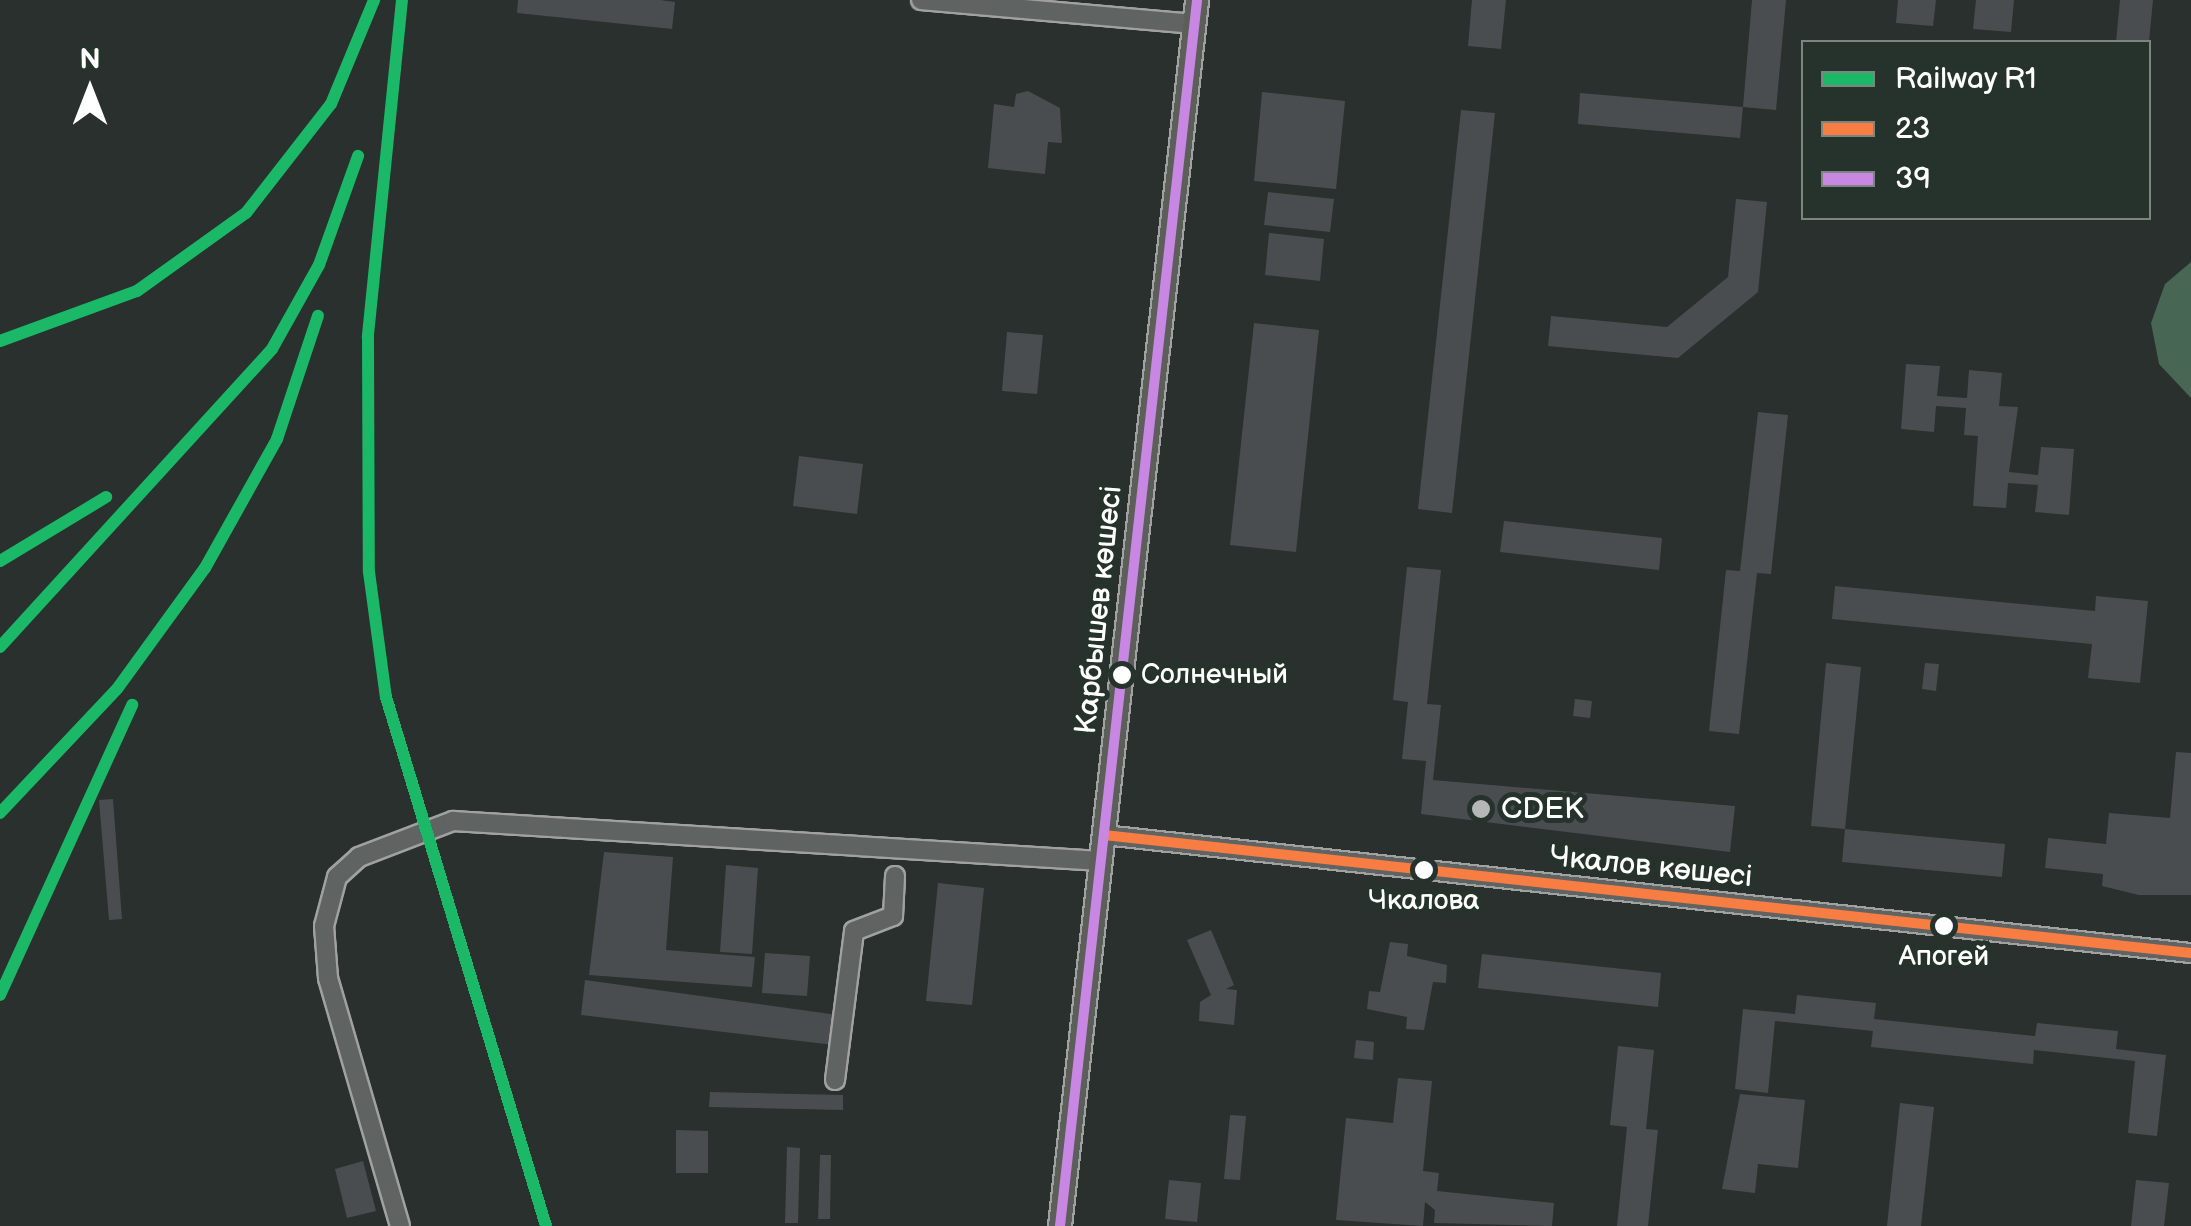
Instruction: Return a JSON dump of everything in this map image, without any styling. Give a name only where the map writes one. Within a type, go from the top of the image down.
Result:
[{"type":"main road","name":"Карбышев көшесі","points":[[1060,1226],[1197,0]]},
{"type":"street","points":[[921,0],[1194,24]]},
{"type":"street","points":[[400,1226],[328,978],[324,926],[337,878],[359,857],[453,821],[1101,861]]},
{"type":"street","name":"Чкалов көшесі","points":[[1104,835],[2191,953]]},
{"type":"street","points":[[835,1080],[854,931],[893,916],[895,876]]},
{"type":"green space","points":[[2191,262],[2191,398],[2159,364],[2151,323],[2165,284]]},
{"type":"building","points":[[518,0],[675,2],[672,29],[517,13]]},
{"type":"building","points":[[1472,0],[1506,0],[1501,49],[1468,46]]},
{"type":"building","points":[[1752,0],[1786,0],[1776,110],[1743,107]]},
{"type":"building","points":[[1898,0],[1936,0],[1933,26],[1896,23]]},
{"type":"building","points":[[1976,0],[2014,0],[2011,32],[1973,29]]},
{"type":"building","points":[[2120,0],[2153,0],[2149,40],[2116,40]]},
{"type":"building","points":[[1028,91],[1060,108],[1062,143],[1048,142],[1045,174],[988,168],[994,104],[1014,107],[1016,94]]},
{"type":"building","points":[[1262,92],[1345,101],[1336,189],[1254,181]]},
{"type":"building","points":[[1580,93],[1743,107],[1740,138],[1578,124]]},
{"type":"building","points":[[1461,110],[1495,113],[1452,513],[1418,509]]},
{"type":"building","points":[[1268,192],[1334,199],[1330,232],[1264,225]]},
{"type":"building","points":[[1736,199],[1767,202],[1758,292],[1678,358],[1548,346],[1551,316],[1667,327],[1728,277]]},
{"type":"building","points":[[1269,233],[1324,239],[1320,281],[1265,275]]},
{"type":"building","points":[[1254,323],[1319,330],[1296,552],[1230,545]]},
{"type":"building","points":[[1007,332],[1043,335],[1037,394],[1002,391]]},
{"type":"building","points":[[1906,364],[1940,366],[1937,396],[1967,398],[1969,370],[2002,373],[1999,406],[2018,407],[2009,472],[2038,475],[2041,447],[2074,449],[2069,515],[2035,512],[2038,485],[2008,483],[2006,508],[1973,506],[1978,436],[1964,435],[1966,408],[1936,406],[1934,432],[1901,429]]},
{"type":"building","points":[[1758,412],[1788,415],[1771,574],[1757,573],[1739,734],[1709,731],[1726,570],[1740,571]]},
{"type":"building","points":[[799,456],[863,464],[857,514],[793,506]]},
{"type":"building","points":[[1504,521],[1662,538],[1659,570],[1500,552]]},
{"type":"building","points":[[1407,567],[1441,570],[1427,704],[1441,705],[1433,780],[1735,806],[1730,852],[1421,814],[1426,761],[1402,759],[1408,702],[1393,700]]},
{"type":"building","points":[[1835,586],[2095,611],[2096,596],[2148,601],[2140,683],[2088,678],[2092,644],[1832,619]]},
{"type":"building","points":[[1826,663],[1861,667],[1845,829],[1811,826]]},
{"type":"building","points":[[1925,663],[1939,664],[1936,691],[1922,689]]},
{"type":"building","points":[[1575,699],[1592,701],[1590,718],[1573,716]]},
{"type":"building","points":[[2176,752],[2191,753],[2191,895],[2139,895],[2102,886],[2103,874],[2045,868],[2048,838],[2106,844],[2109,813],[2170,818]]},
{"type":"building","points":[[113,799],[122,919],[109,920],[99,800]]},
{"type":"building","points":[[1845,829],[2005,844],[2002,877],[1842,862]]},
{"type":"building","points":[[604,852],[673,857],[666,950],[755,957],[752,987],[589,975]]},
{"type":"building","points":[[726,865],[758,868],[752,954],[720,952]]},
{"type":"building","points":[[938,883],[984,888],[972,1005],[926,1001]]},
{"type":"building","points":[[1211,930],[1234,985],[1226,989],[1237,990],[1234,1025],[1199,1021],[1200,1002],[1211,995],[1187,940]]},
{"type":"building","points":[[1390,942],[1408,944],[1407,956],[1447,965],[1446,983],[1433,982],[1424,1030],[1406,1029],[1407,1017],[1367,1009],[1369,991],[1380,992]]},
{"type":"building","points":[[765,953],[810,956],[807,996],[762,993]]},
{"type":"building","points":[[1482,954],[1661,973],[1658,1007],[1478,988]]},
{"type":"building","points":[[585,980],[838,1015],[834,1045],[581,1015]]},
{"type":"building","points":[[1797,995],[1876,1003],[1874,1019],[2035,1036],[2037,1023],[2118,1031],[2116,1049],[2166,1055],[2157,1136],[2128,1133],[2135,1061],[2034,1050],[2033,1064],[1871,1047],[1873,1031],[1775,1021],[1768,1093],[1735,1089],[1743,1009],[1795,1014]]},
{"type":"building","points":[[1356,1040],[1374,1042],[1373,1060],[1354,1058]]},
{"type":"building","points":[[1618,1046],[1654,1050],[1646,1129],[1658,1130],[1648,1226],[1617,1226],[1627,1127],[1610,1125]]},
{"type":"building","points":[[1398,1078],[1432,1081],[1423,1171],[1439,1173],[1437,1191],[1554,1203],[1552,1226],[1434,1223],[1435,1210],[1425,1202],[1423,1226],[1336,1220],[1346,1118],[1393,1123]]},
{"type":"building","points":[[710,1092],[843,1095],[843,1110],[709,1107]]},
{"type":"building","points":[[1740,1094],[1805,1100],[1798,1168],[1758,1164],[1755,1193],[1722,1189]]},
{"type":"building","points":[[1900,1103],[1934,1107],[1921,1226],[1887,1226]]},
{"type":"building","points":[[1230,1115],[1246,1116],[1240,1180],[1224,1179]]},
{"type":"building","points":[[676,1130],[708,1131],[708,1173],[676,1173]]},
{"type":"building","points":[[787,1147],[800,1148],[798,1223],[785,1223]]},
{"type":"building","points":[[820,1155],[831,1155],[830,1219],[818,1219]]},
{"type":"building","points":[[363,1161],[376,1211],[347,1218],[335,1169]]},
{"type":"building","points":[[1169,1180],[1201,1183],[1197,1222],[1165,1219]]},
{"type":"building","points":[[2136,1180],[2169,1183],[2164,1226],[2131,1226]]},
{"type":"rail line","name":"R1","points":[[0,341],[137,291],[246,213],[331,104],[374,0]]},
{"type":"rail line","name":"R1","points":[[402,0],[368,337],[369,572],[386,697],[546,1226]]},
{"type":"rail line","name":"R1","points":[[0,647],[272,349],[319,265],[358,156]]},
{"type":"rail line","name":"R1","points":[[0,813],[117,689],[205,568],[277,439],[318,316]]},
{"type":"rail line","name":"R1","points":[[0,561],[106,497]]},
{"type":"rail line","name":"R1","points":[[0,995],[132,705]]},
{"type":"transit line","name":"39","points":[[1060,1226],[1197,0]]},
{"type":"transit line","name":"23","points":[[1104,835],[2191,953]]},
{"type":"place","name":"Солнечный","points":[[1122,675]]},
{"type":"place","name":"CDEK","points":[[1481,809]]},
{"type":"place","name":"Чкалова","points":[[1424,870]]},
{"type":"place","name":"Апогей","points":[[1944,926]]}]
